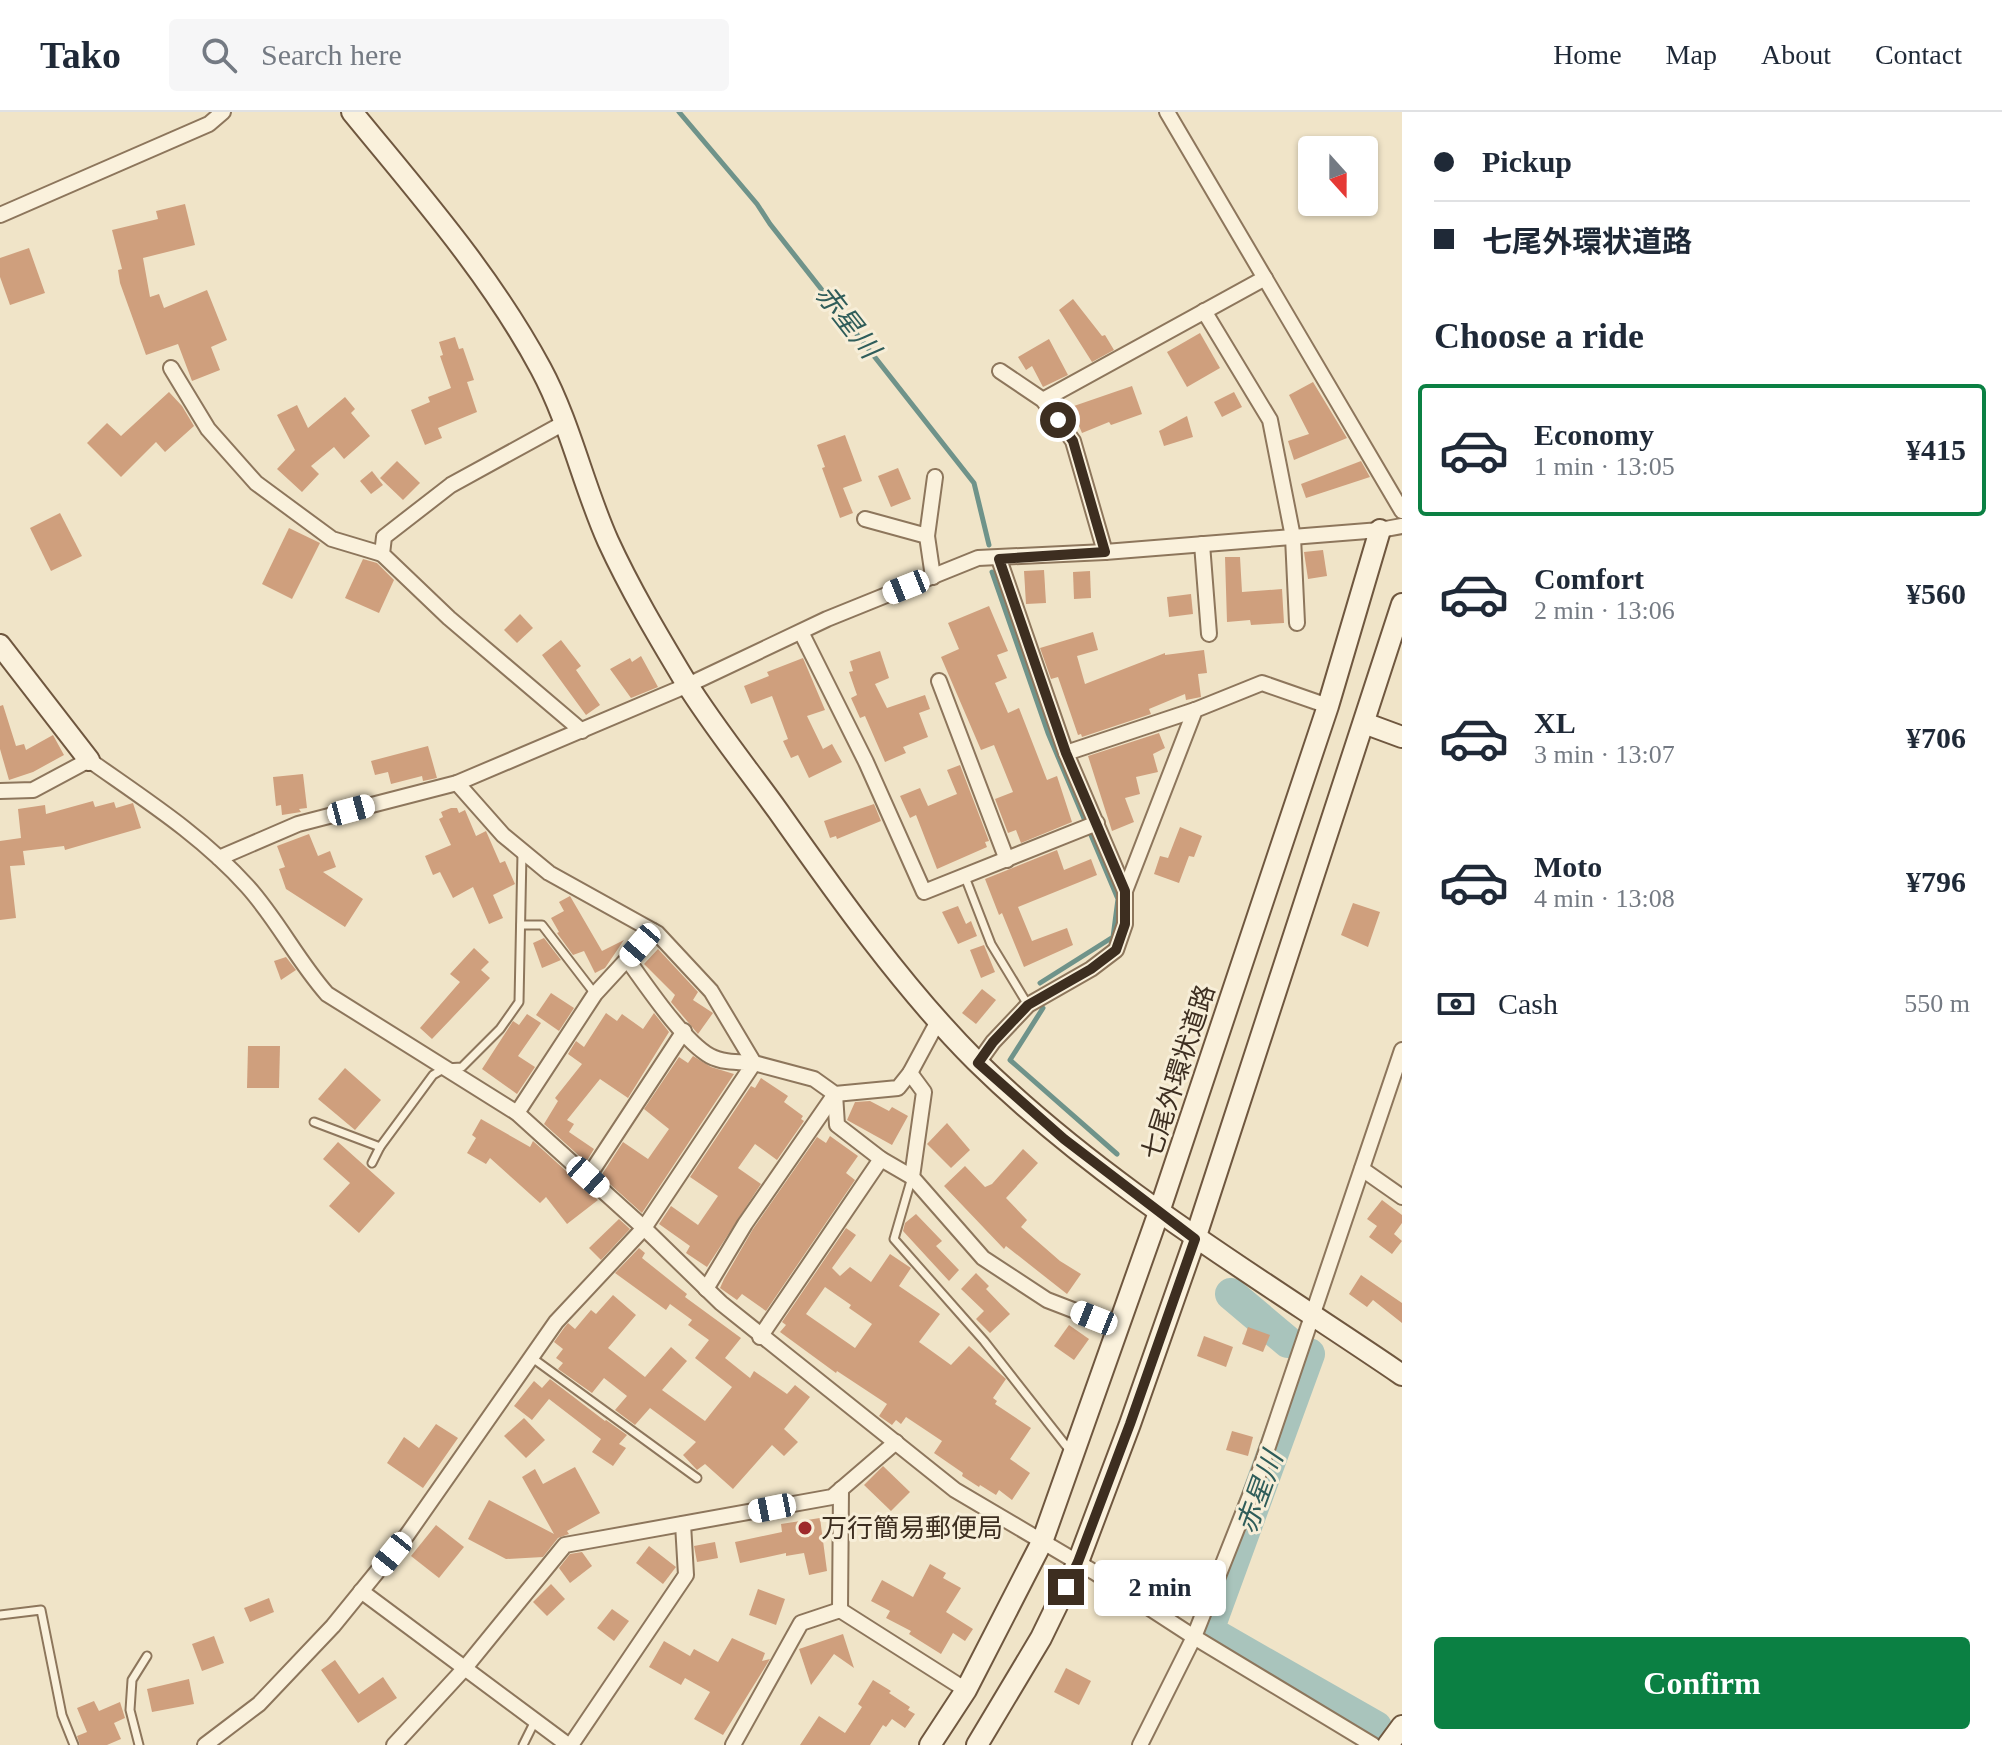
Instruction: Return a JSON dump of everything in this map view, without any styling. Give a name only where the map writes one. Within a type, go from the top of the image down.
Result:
[{"type":"street","points":[[0,215],[209,124],[223,112]]},
{"type":"street","points":[[352,112],[456,238],[509,313],[543,373],[608,540],[642,608],[688,685],[831,887],[938,1021],[978,1063],[1064,1139],[1159,1212],[1402,1375]]},
{"type":"street","points":[[1167,112],[1402,511]]},
{"type":"street","points":[[1043,400],[1265,278]]},
{"type":"street","points":[[1204,311],[1270,420],[1293,537],[1297,623]]},
{"type":"street","points":[[171,368],[208,429],[256,483],[332,539],[382,554],[449,618],[582,731]]},
{"type":"street","points":[[1000,371],[1043,400],[1073,441],[1105,552]]},
{"type":"street","points":[[382,554],[384,537],[451,485],[564,423]]},
{"type":"street","points":[[933,577],[927,536],[935,477]]},
{"type":"street","points":[[865,519],[927,536]]},
{"type":"street","points":[[219,858],[298,824],[457,783],[978,558],[1105,552],[1402,526]]},
{"type":"street","name":"七尾外環状道路","points":[[930,1745],[966,1690],[1042,1542],[1159,1212],[1328,706],[1380,530]]},
{"type":"street","points":[[1202,544],[1209,634]]},
{"type":"street","points":[[999,559],[1066,753],[1125,891]]},
{"type":"street","points":[[977,1745],[1041,1638],[1078,1562],[1195,1239],[1402,604]]},
{"type":"street","points":[[801,632],[866,762],[924,892],[1097,823]]},
{"type":"street","points":[[0,645],[89,760],[198,837],[246,885],[276,921],[306,970],[327,994],[517,1113],[760,1337],[955,1490],[1078,1562],[1194,1637],[1373,1745]]},
{"type":"street","points":[[939,681],[1007,860]]},
{"type":"street","points":[[1066,753],[1195,710],[1262,683],[1328,706]]},
{"type":"street","points":[[978,1063],[1028,1005],[1091,969],[1116,950],[1125,924],[1125,891],[1195,710]]},
{"type":"street","points":[[1364,723],[1402,737]]},
{"type":"street","points":[[0,791],[33,790],[89,760]]},
{"type":"street","points":[[457,783],[503,835],[549,873],[653,931],[711,991],[754,1063]]},
{"type":"street","points":[[517,1113],[595,994],[653,931]]},
{"type":"street","points":[[627,959],[684,1031],[709,1055],[814,1079],[835,1094],[898,1088],[910,1073],[938,1021]]},
{"type":"street","points":[[588,1177],[684,1031]]},
{"type":"street","points":[[1140,1745],[1194,1637],[1259,1473],[1402,1050]]},
{"type":"street","points":[[205,1745],[259,1704],[333,1626],[407,1535],[556,1322],[644,1228],[754,1063]]},
{"type":"street","points":[[910,1073],[924,1092],[912,1177]]},
{"type":"street","points":[[835,1094],[837,1125],[881,1159],[912,1177],[983,1258],[1047,1300],[1117,1327]]},
{"type":"street","points":[[706,1289],[745,1224],[835,1094]]},
{"type":"street","points":[[760,1337],[881,1159]]},
{"type":"street","points":[[1362,1169],[1402,1197]]},
{"type":"street","points":[[394,1745],[464,1669],[565,1545],[832,1497],[896,1442]]},
{"type":"street","points":[[840,1610],[841,1489]]},
{"type":"street","points":[[361,1591],[570,1745],[686,1575],[683,1524]]},
{"type":"street","points":[[840,1610],[966,1690]]},
{"type":"street","points":[[733,1745],[801,1623],[840,1610]]},
{"type":"street","points":[[1388,1745],[1402,1726]]},
{"type":"lane","points":[[372,1163],[380,1147],[433,1075],[445,1068],[462,1067],[500,1029],[519,1002],[522,851]]},
{"type":"lane","points":[[965,877],[991,944],[1028,1005]]},
{"type":"lane","points":[[521,925],[542,925],[595,994]]},
{"type":"lane","points":[[314,1122],[380,1147]]},
{"type":"lane","points":[[912,1177],[894,1239],[984,1341],[1073,1454]]},
{"type":"lane","points":[[531,1357],[697,1478]]},
{"type":"lane","points":[[0,1615],[41,1610],[62,1715],[74,1745]]},
{"type":"lane","points":[[139,1745],[130,1710],[132,1680],[147,1656]]},
{"type":"lane","points":[[523,1745],[535,1721]]},
{"type":"building","points":[[185,204],[195,245],[143,258],[150,297],[159,294],[164,308],[207,290],[227,340],[211,347],[220,370],[192,381],[178,344],[146,355],[120,283],[118,270],[122,269],[112,230],[158,219],[156,211]]},
{"type":"building","points":[[29,248],[45,293],[10,305],[0,277],[0,258]]},
{"type":"building","points":[[1073,299],[1114,350],[1092,362],[1059,310]]},
{"type":"building","points":[[1200,333],[1220,368],[1187,387],[1167,352]]},
{"type":"building","points":[[455,337],[459,349],[463,348],[474,380],[467,382],[477,412],[438,428],[442,438],[425,445],[411,410],[430,402],[428,397],[451,388],[440,356],[443,355],[439,342]]},
{"type":"building","points":[[1049,339],[1068,375],[1043,387],[1032,366],[1026,370],[1018,357]]},
{"type":"building","points":[[1313,382],[1347,438],[1294,460],[1288,441],[1309,434],[1289,395]]},
{"type":"building","points":[[1132,386],[1142,414],[1082,433],[1071,407]]},
{"type":"building","points":[[169,392],[194,426],[165,452],[156,442],[121,477],[87,443],[107,423],[121,436]]},
{"type":"building","points":[[1234,392],[1242,407],[1222,417],[1214,402]]},
{"type":"building","points":[[345,397],[355,409],[351,413],[370,436],[344,459],[334,447],[311,466],[319,474],[302,492],[277,469],[295,450],[277,415],[297,405],[308,428]]},
{"type":"building","points":[[1187,416],[1193,437],[1164,446],[1159,431]]},
{"type":"building","points":[[845,435],[862,481],[843,488],[853,513],[840,518],[817,445]]},
{"type":"building","points":[[397,461],[420,483],[403,500],[380,478]]},
{"type":"building","points":[[1361,461],[1370,477],[1306,498],[1301,484]]},
{"type":"building","points":[[898,468],[911,499],[891,507],[878,476]]},
{"type":"building","points":[[372,471],[383,485],[371,494],[360,481]]},
{"type":"building","points":[[60,513],[82,556],[51,571],[30,528]]},
{"type":"building","points":[[289,528],[320,543],[292,599],[262,584]]},
{"type":"building","points":[[1323,550],[1327,576],[1308,579],[1304,552]]},
{"type":"building","points":[[1225,557],[1240,557],[1242,592],[1282,589],[1284,623],[1251,625],[1250,620],[1227,622]]},
{"type":"building","points":[[363,559],[377,563],[394,580],[379,613],[345,598]]},
{"type":"building","points":[[1044,570],[1046,603],[1026,604],[1024,571]]},
{"type":"building","points":[[1090,571],[1091,598],[1074,599],[1073,572]]},
{"type":"building","points":[[1191,594],[1193,614],[1169,617],[1167,597]]},
{"type":"building","points":[[989,606],[1008,651],[997,655],[1007,678],[995,683],[1008,713],[1019,708],[1047,780],[1057,776],[1072,822],[1021,843],[1016,830],[1008,833],[995,799],[1013,792],[994,745],[981,750],[941,657],[959,649],[948,623]]},
{"type":"building","points":[[520,614],[533,628],[517,643],[504,630]]},
{"type":"building","points":[[1093,632],[1098,650],[1077,656],[1085,684],[1165,653],[1204,650],[1207,673],[1198,674],[1201,697],[1186,700],[1185,694],[1149,709],[1151,714],[1082,737],[1078,735],[1058,677],[1051,679],[1040,648]]},
{"type":"building","points":[[561,640],[581,666],[576,670],[600,705],[586,715],[542,655]]},
{"type":"building","points":[[880,651],[889,678],[875,684],[887,708],[925,695],[930,709],[919,713],[928,737],[903,747],[906,753],[885,762],[865,716],[860,718],[851,698],[857,695],[849,672],[853,671],[850,661]]},
{"type":"building","points":[[641,656],[658,687],[631,698],[610,669],[630,658],[632,662]]},
{"type":"building","points":[[803,658],[825,710],[807,716],[823,749],[832,744],[842,762],[809,778],[798,755],[791,758],[783,741],[788,739],[772,696],[751,704],[744,686],[769,676],[767,672]]},
{"type":"building","points":[[3,705],[16,746],[24,744],[26,750],[53,735],[64,755],[33,772],[9,780],[0,749],[0,706]]},
{"type":"building","points":[[1159,733],[1165,748],[1153,754],[1158,772],[1136,777],[1140,794],[1125,798],[1134,822],[1112,831],[1088,756]]},
{"type":"building","points":[[428,746],[437,778],[423,781],[422,776],[391,784],[388,772],[375,775],[371,761]]},
{"type":"building","points":[[960,765],[989,841],[985,842],[987,847],[937,869],[916,815],[910,818],[900,796],[920,788],[928,806],[957,794],[947,770]]},
{"type":"building","points":[[303,774],[307,808],[282,815],[281,805],[276,806],[273,777]]},
{"type":"building","points":[[93,801],[95,807],[114,802],[116,808],[133,803],[141,828],[65,850],[64,846],[23,851],[25,865],[10,866],[16,918],[0,920],[0,841],[21,838],[18,809],[45,805],[46,814]]},
{"type":"building","points":[[874,804],[881,821],[837,839],[836,836],[830,838],[824,821]]},
{"type":"building","points":[[457,808],[459,813],[465,810],[476,836],[486,831],[500,863],[505,861],[515,884],[493,895],[503,918],[489,924],[473,887],[453,898],[440,872],[433,875],[425,856],[451,845],[439,819],[443,817],[441,812]]},
{"type":"building","points":[[1180,827],[1202,836],[1194,857],[1189,856],[1179,883],[1154,874],[1160,856],[1168,858]]},
{"type":"building","points":[[309,834],[318,856],[330,851],[336,867],[323,872],[363,899],[345,927],[286,889],[279,869],[285,867],[277,846]]},
{"type":"building","points":[[1057,850],[1064,870],[1091,859],[1097,875],[1018,907],[1032,941],[1067,928],[1073,945],[1024,967],[985,879]]},
{"type":"building","points":[[570,896],[602,951],[624,940],[605,968],[595,973],[584,951],[573,955],[557,933],[551,918],[564,911],[559,902]]},
{"type":"building","points":[[1353,903],[1380,912],[1368,947],[1341,935]]},
{"type":"building","points":[[958,906],[966,924],[971,921],[977,936],[958,944],[942,912]]},
{"type":"building","points":[[544,938],[561,960],[542,968],[533,943]]},
{"type":"building","points":[[984,945],[995,972],[981,978],[970,950]]},
{"type":"building","points":[[474,948],[489,962],[481,970],[490,978],[432,1039],[420,1028],[460,982],[450,974]]},
{"type":"building","points":[[658,949],[698,992],[693,1000],[713,1013],[698,1034],[671,1002],[675,995],[644,964]]},
{"type":"building","points":[[286,957],[296,970],[281,980],[274,961]]},
{"type":"building","points":[[982,989],[996,1000],[976,1024],[962,1013]]},
{"type":"building","points":[[551,993],[574,1008],[559,1031],[536,1015]]},
{"type":"building","points":[[606,1013],[617,1021],[622,1014],[643,1029],[654,1013],[669,1032],[628,1098],[600,1079],[567,1120],[574,1124],[569,1132],[594,1149],[586,1162],[544,1124],[558,1101],[555,1098],[582,1064],[568,1054],[576,1041],[584,1047]]},
{"type":"building","points":[[527,1014],[541,1023],[518,1056],[535,1067],[517,1094],[482,1069],[513,1021],[519,1025]]},
{"type":"building","points":[[248,1046],[280,1046],[279,1088],[247,1088]]},
{"type":"building","points":[[693,1056],[711,1067],[734,1074],[642,1213],[601,1176],[623,1142],[648,1159],[669,1129],[644,1109],[679,1057],[688,1063]]},
{"type":"building","points":[[345,1068],[381,1100],[355,1130],[318,1099]]},
{"type":"building","points":[[761,1078],[788,1096],[784,1102],[803,1116],[801,1119],[804,1121],[777,1160],[755,1144],[738,1168],[761,1184],[707,1267],[686,1253],[690,1246],[659,1224],[671,1206],[698,1225],[718,1196],[690,1177],[751,1086],[755,1088]]},
{"type":"building","points":[[870,1101],[889,1111],[892,1107],[908,1116],[892,1145],[847,1120],[855,1102]]},
{"type":"building","points":[[481,1119],[530,1147],[533,1141],[598,1200],[567,1224],[546,1197],[540,1203],[490,1158],[486,1164],[467,1153],[476,1138],[472,1135]]},
{"type":"building","points":[[947,1123],[970,1150],[951,1168],[927,1144]]},
{"type":"building","points":[[830,1136],[858,1156],[846,1173],[855,1180],[766,1311],[742,1294],[737,1300],[720,1288],[724,1279],[753,1229],[817,1137],[826,1143]]},
{"type":"building","points":[[338,1142],[395,1193],[359,1233],[329,1206],[350,1183],[323,1159]]},
{"type":"building","points":[[1023,1149],[1038,1163],[1006,1198],[1027,1220],[1021,1227],[1060,1261],[1081,1274],[1067,1294],[1006,1246],[1004,1249],[944,1186],[965,1166],[985,1187],[992,1184]]},
{"type":"building","points":[[1382,1200],[1402,1215],[1402,1223],[1394,1234],[1402,1241],[1392,1254],[1369,1237],[1377,1226],[1367,1219]]},
{"type":"building","points":[[916,1214],[942,1241],[936,1246],[959,1270],[949,1281],[903,1231],[905,1223]]},
{"type":"building","points":[[619,1219],[630,1229],[601,1260],[589,1248]]},
{"type":"building","points":[[846,1228],[856,1235],[832,1268],[840,1276],[850,1267],[871,1282],[890,1254],[911,1268],[899,1286],[940,1314],[919,1342],[951,1365],[969,1346],[1006,1379],[993,1398],[997,1401],[995,1404],[1031,1428],[1010,1459],[1030,1473],[1012,1500],[999,1490],[996,1495],[962,1476],[963,1473],[934,1453],[942,1441],[906,1417],[901,1424],[896,1420],[892,1425],[879,1416],[887,1404],[836,1373],[780,1332],[786,1325],[782,1322]],"holes":[[[825,1287],[851,1305],[849,1308],[872,1324],[855,1348],[806,1314]]]},
{"type":"building","points":[[639,1248],[645,1253],[642,1258],[687,1294],[685,1297],[741,1338],[725,1358],[750,1378],[754,1371],[787,1394],[795,1385],[810,1397],[784,1429],[798,1442],[784,1456],[772,1445],[733,1489],[705,1464],[697,1470],[683,1455],[696,1442],[650,1408],[635,1425],[615,1410],[627,1396],[604,1378],[592,1393],[558,1369],[563,1363],[556,1358],[563,1349],[554,1342],[564,1328],[568,1323],[575,1329],[591,1310],[596,1314],[613,1295],[636,1315],[608,1348],[645,1377],[671,1347],[687,1361],[662,1390],[705,1421],[732,1387],[695,1358],[709,1340],[688,1325],[692,1320],[670,1304],[666,1310],[615,1273]]},
{"type":"building","points":[[976,1273],[989,1286],[986,1289],[1010,1314],[990,1333],[976,1319],[984,1311],[961,1289]]},
{"type":"building","points":[[1361,1275],[1402,1303],[1402,1323],[1373,1300],[1367,1307],[1349,1294]]},
{"type":"building","points":[[1069,1325],[1089,1339],[1074,1360],[1054,1346]]},
{"type":"building","points":[[1248,1327],[1270,1335],[1263,1352],[1242,1344]]},
{"type":"building","points":[[1204,1336],[1233,1347],[1226,1367],[1197,1356]]},
{"type":"building","points":[[550,1379],[627,1435],[619,1444],[626,1448],[613,1466],[592,1452],[601,1439],[549,1399],[532,1420],[514,1406],[534,1381],[542,1388]]},
{"type":"building","points":[[524,1418],[545,1440],[526,1458],[504,1436]]},
{"type":"building","points":[[436,1424],[458,1438],[423,1488],[387,1463],[404,1437],[419,1448]]},
{"type":"building","points":[[1232,1431],[1253,1437],[1248,1456],[1226,1450]]},
{"type":"building","points":[[883,1466],[910,1492],[891,1511],[864,1485]]},
{"type":"building","points":[[575,1467],[600,1513],[567,1531],[569,1534],[558,1538],[543,1557],[506,1559],[468,1539],[489,1500],[554,1534],[522,1477],[535,1469],[543,1484]]},
{"type":"building","points":[[820,1518],[827,1571],[809,1575],[804,1553],[786,1556],[786,1553],[740,1563],[735,1542],[782,1532],[781,1524]]},
{"type":"building","points":[[436,1525],[464,1547],[439,1578],[411,1556]]},
{"type":"building","points":[[715,1542],[718,1558],[697,1562],[694,1546]]},
{"type":"building","points":[[649,1546],[676,1567],[663,1584],[636,1563]]},
{"type":"building","points":[[582,1552],[592,1566],[570,1583],[559,1568],[570,1554]]},
{"type":"building","points":[[930,1564],[946,1573],[943,1578],[961,1588],[946,1612],[973,1629],[965,1641],[953,1633],[941,1654],[909,1634],[911,1631],[886,1618],[890,1611],[871,1601],[882,1580],[913,1597]]},
{"type":"building","points":[[551,1584],[565,1599],[547,1616],[533,1602]]},
{"type":"building","points":[[758,1589],[785,1599],[776,1625],[749,1615]]},
{"type":"building","points":[[269,1598],[274,1612],[250,1622],[244,1608]]},
{"type":"building","points":[[612,1609],[629,1621],[614,1641],[597,1628]]},
{"type":"building","points":[[843,1634],[854,1668],[834,1654],[811,1685],[799,1649]]},
{"type":"building","points":[[214,1636],[224,1663],[202,1671],[192,1644]]},
{"type":"building","points":[[732,1638],[765,1653],[762,1661],[770,1659],[723,1735],[694,1719],[710,1692],[685,1678],[681,1685],[649,1667],[664,1641],[690,1656],[694,1649],[718,1662]]},
{"type":"building","points":[[335,1660],[359,1694],[383,1677],[397,1698],[358,1723],[321,1670]]},
{"type":"building","points":[[1066,1668],[1091,1681],[1079,1705],[1054,1692]]},
{"type":"building","points":[[189,1679],[194,1704],[152,1712],[147,1689]]},
{"type":"building","points":[[873,1680],[891,1691],[889,1693],[915,1714],[905,1728],[892,1719],[886,1727],[883,1725],[870,1745],[800,1745],[819,1716],[845,1733],[862,1707],[858,1704]]},
{"type":"building","points":[[94,1701],[99,1711],[120,1702],[125,1718],[114,1723],[121,1739],[107,1745],[80,1745],[77,1736],[87,1732],[77,1708]]},
{"type":"waterway","name":"赤星川","points":[[679,112],[757,204],[974,483],[989,545]]},
{"type":"waterway","name":"赤星川","points":[[992,572],[1048,733],[1118,899],[1113,937],[1040,983]]},
{"type":"waterway","name":"赤星川","points":[[1043,1008],[1010,1060],[1117,1154]]},
{"type":"waterway","name":"赤星川","points":[[1231,1294],[1288,1342]]},
{"type":"waterway","name":"赤星川","points":[[1309,1354],[1210,1625],[1215,1635],[1376,1727]]},
{"type":"place","name":"万行簡易郵便局","points":[[805,1528]]},
{"type":"route","points":[[1058,420],[1073,441],[1105,552],[999,559],[1066,753],[1125,891],[1125,924],[1116,950],[1091,969],[1028,1005],[978,1063],[1064,1139],[1195,1239],[1130,1424],[1066,1587]]}]
